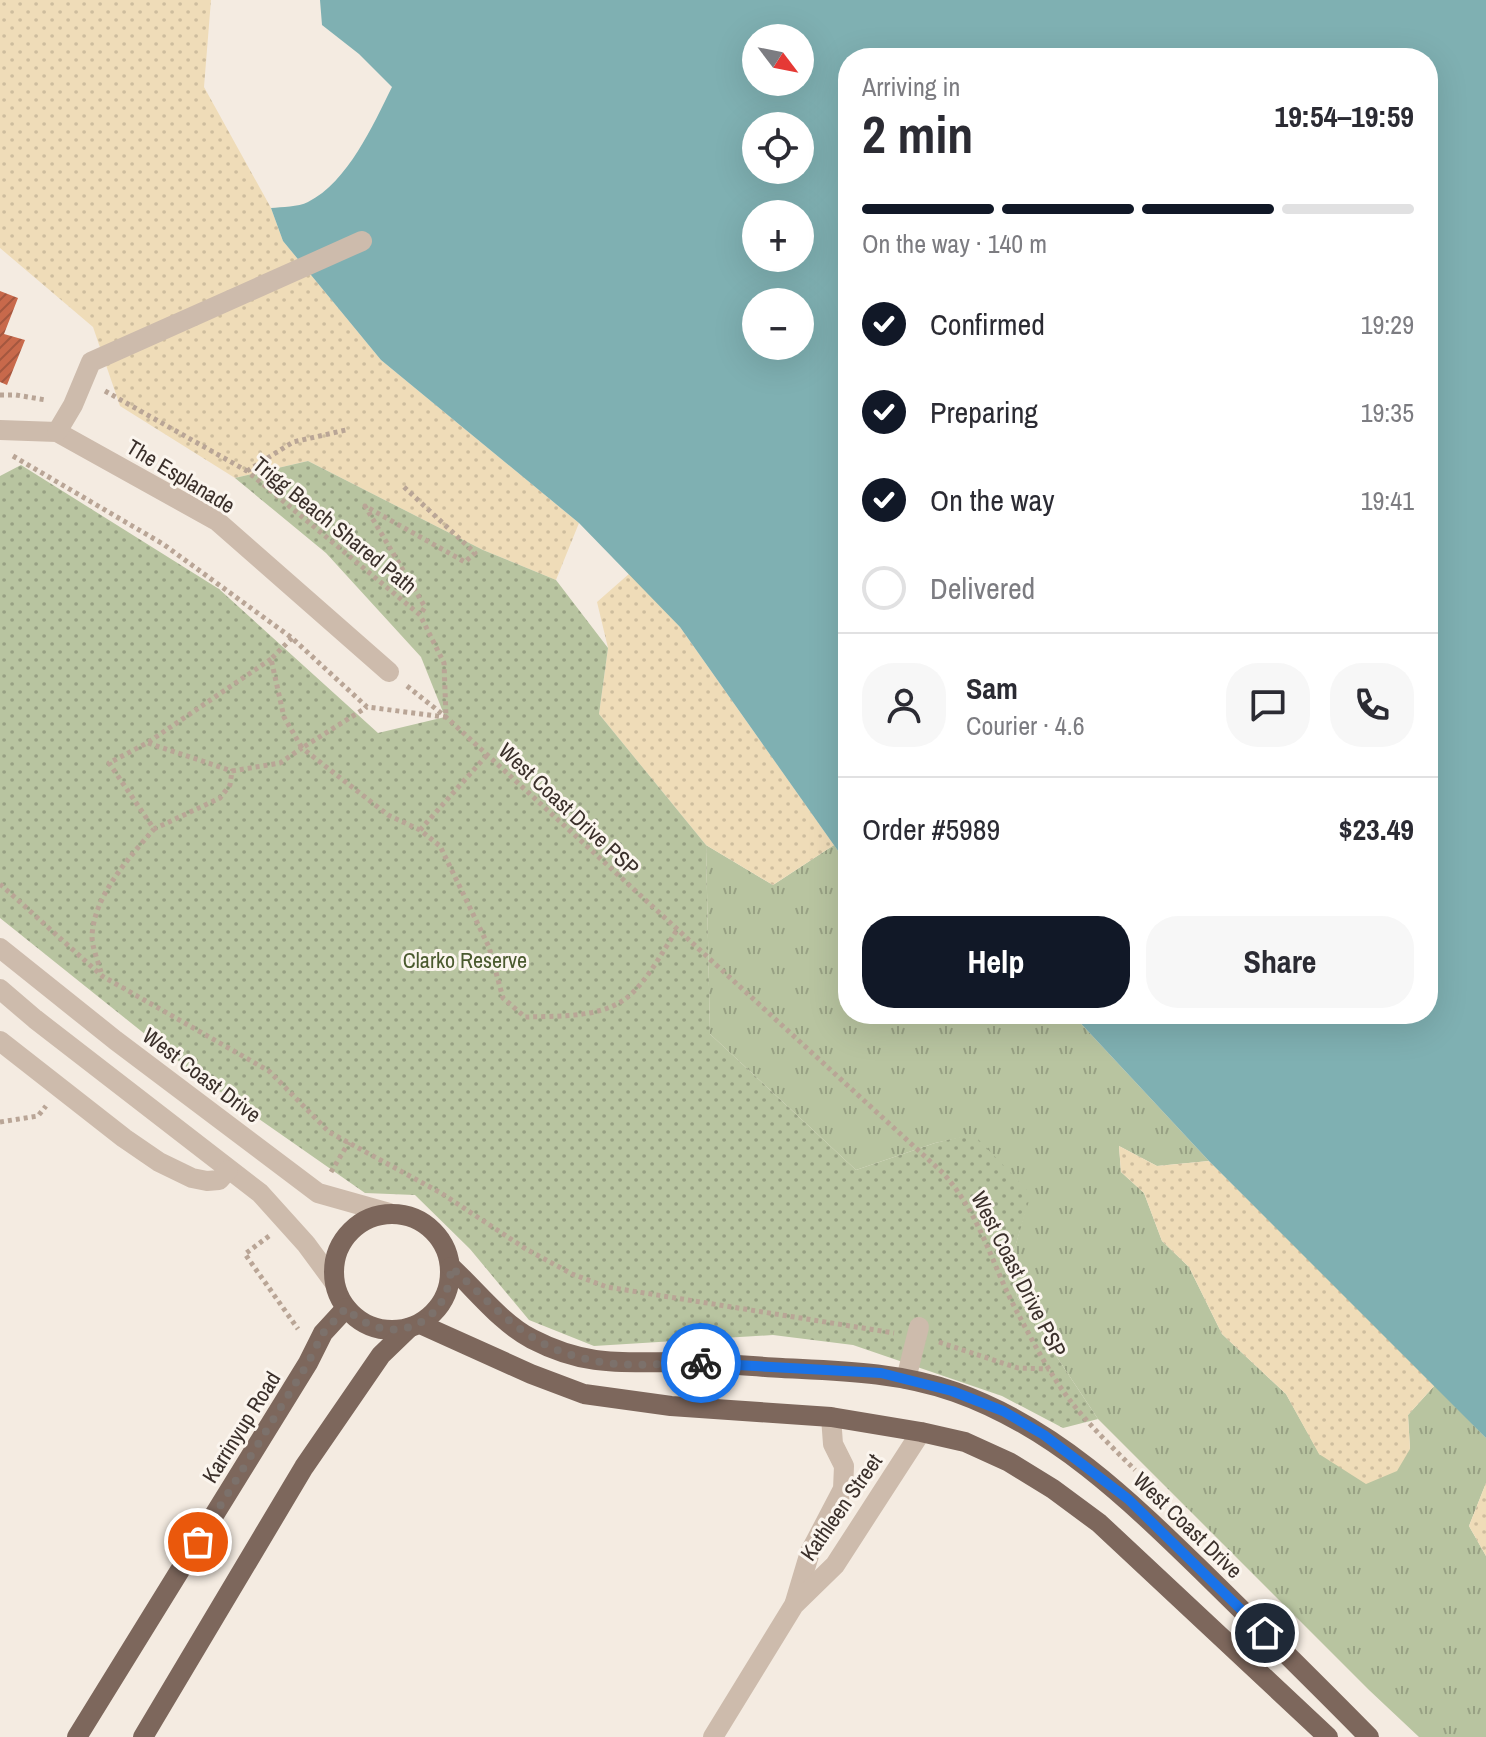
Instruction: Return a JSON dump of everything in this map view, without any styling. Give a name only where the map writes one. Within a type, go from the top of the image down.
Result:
[{"type":"main road","points":[[143,1737],[304,1467],[381,1355],[414,1326],[441,1305],[451,1267],[443,1242],[426,1223],[414,1217],[389,1213],[362,1221],[342,1241],[334,1268],[334,1282],[346,1308],[364,1323],[386,1330],[414,1326],[584,1394],[671,1406],[831,1417],[965,1442],[1009,1462],[1087,1514],[1328,1737]]},
{"type":"main road","name":"West Coast Drive","points":[[451,1267],[507,1321],[530,1338],[560,1351],[601,1362],[679,1362],[865,1372],[952,1391],[1003,1411],[1084,1463],[1128,1499],[1369,1737]]},
{"type":"main road","name":"Karrinyup Road","points":[[77,1737],[308,1363],[323,1333],[346,1308]]},
{"type":"street","points":[[57,432],[73,405],[91,362],[362,241]]},
{"type":"street","name":"The Esplanade","points":[[0,430],[57,432],[217,521],[389,672]]},
{"type":"street","name":"West Coast Drive","points":[[0,948],[115,1040],[318,1193],[389,1213]]},
{"type":"street","points":[[0,989],[260,1193],[306,1244],[334,1282]]},
{"type":"street","points":[[0,1041],[159,1162],[192,1178],[207,1181],[219,1180],[228,1170]]},
{"type":"street","points":[[906,1379],[919,1332]]},
{"type":"street","name":"Kathleen Street","points":[[794,1605],[810,1552],[843,1489],[844,1466],[833,1444],[831,1417]]},
{"type":"street","name":"Kathleen Street","points":[[713,1737],[794,1605],[835,1565],[921,1432]]},
{"type":"path","name":"Trigg Beach Shared Path","points":[[0,395],[73,405],[105,391],[247,471],[420,615],[444,663],[446,717]]},
{"type":"path","points":[[247,471],[293,442],[346,430]]},
{"type":"path","points":[[0,449],[163,544],[292,638],[367,707],[446,717]]},
{"type":"path","points":[[404,487],[475,553],[465,562],[365,506],[425,607],[420,615]]},
{"type":"path","points":[[154,829],[109,763],[147,743],[271,659],[292,638]]},
{"type":"path","points":[[271,659],[284,717],[302,748],[388,815],[420,830],[440,846],[489,947],[503,998],[525,1017],[575,1014],[603,1009],[624,1000],[677,930]]},
{"type":"path","name":"West Coast Drive PSP","points":[[389,672],[446,717],[943,1173],[963,1196],[1014,1306],[1050,1369],[1072,1402],[1143,1478]]},
{"type":"path","points":[[147,743],[232,771],[280,763],[367,707]]},
{"type":"path","points":[[420,830],[487,755]]},
{"type":"path","points":[[102,976],[92,937],[100,905],[128,859],[154,829],[220,798],[230,785],[232,771]]},
{"type":"path","points":[[0,884],[102,976],[269,1071],[329,1132],[441,1193],[526,1249],[572,1274],[607,1287],[919,1332],[1018,1368],[1050,1369]]},
{"type":"path","points":[[0,1122],[38,1116],[49,1102]]},
{"type":"path","points":[[245,1254],[301,1333]]},
{"type":"green space","name":"Clarko Reserve","points":[[308,461],[483,550],[556,580],[608,648],[599,714],[706,845],[710,1034],[856,1170],[935,1143],[973,1134],[1031,1194],[1013,1254],[1017,1297],[1098,1419],[1063,1428],[1002,1396],[853,1345],[773,1335],[594,1346],[529,1320],[470,1249],[415,1195],[365,1193],[196,1075],[0,918],[0,476],[21,465],[219,589],[378,733],[445,717],[421,657],[326,553],[235,478]]},
{"type":"green space","points":[[706,845],[773,885],[834,845],[838,851],[838,1024],[1081,1024],[1209,1161],[1157,1166],[1119,1146],[1121,1172],[1144,1193],[1162,1241],[1189,1267],[1222,1334],[1286,1394],[1320,1455],[1410,1449],[1408,1415],[1435,1385],[1486,1438],[1486,1483],[1469,1526],[1486,1556],[1486,1737],[1419,1737],[1098,1419],[1017,1297],[1013,1254],[1030,1194],[973,1135],[935,1143],[856,1170],[710,1034]]},
{"type":"sand","points":[[0,0],[211,0],[204,87],[271,208],[283,241],[381,360],[579,523],[556,580],[483,550],[308,461],[235,478],[120,406],[93,327],[0,248]]},
{"type":"sand","points":[[630,573],[680,627],[834,845],[773,885],[706,845],[599,714],[608,648],[597,602]]},
{"type":"sand","points":[[1119,1146],[1157,1166],[1209,1161],[1435,1385],[1408,1415],[1410,1449],[1397,1471],[1366,1484],[1319,1454],[1286,1394],[1222,1334],[1189,1267],[1162,1241],[1144,1193],[1121,1172]]},
{"type":"sand","points":[[1486,1483],[1486,1556],[1469,1526]]},
{"type":"water","points":[[320,0],[1486,0],[1486,1438],[1209,1161],[1081,1024],[1438,1024],[1438,48],[838,48],[838,851],[680,627],[579,523],[381,360],[283,241],[271,208],[308,202],[335,181],[358,151],[392,87],[359,54],[322,25]]},
{"type":"building","points":[[0,291],[18,298],[4,334],[25,340],[7,385],[0,382]]},
{"type":"way so far","points":[[198,1542],[308,1363],[323,1333],[346,1308],[364,1323],[386,1330],[420,1324],[441,1305],[447,1293],[451,1267],[507,1321],[530,1338],[560,1351],[601,1362],[701,1363]]},
{"type":"route","points":[[701,1363],[881,1373],[952,1391],[1003,1411],[1084,1463],[1128,1499],[1265,1633]]}]
